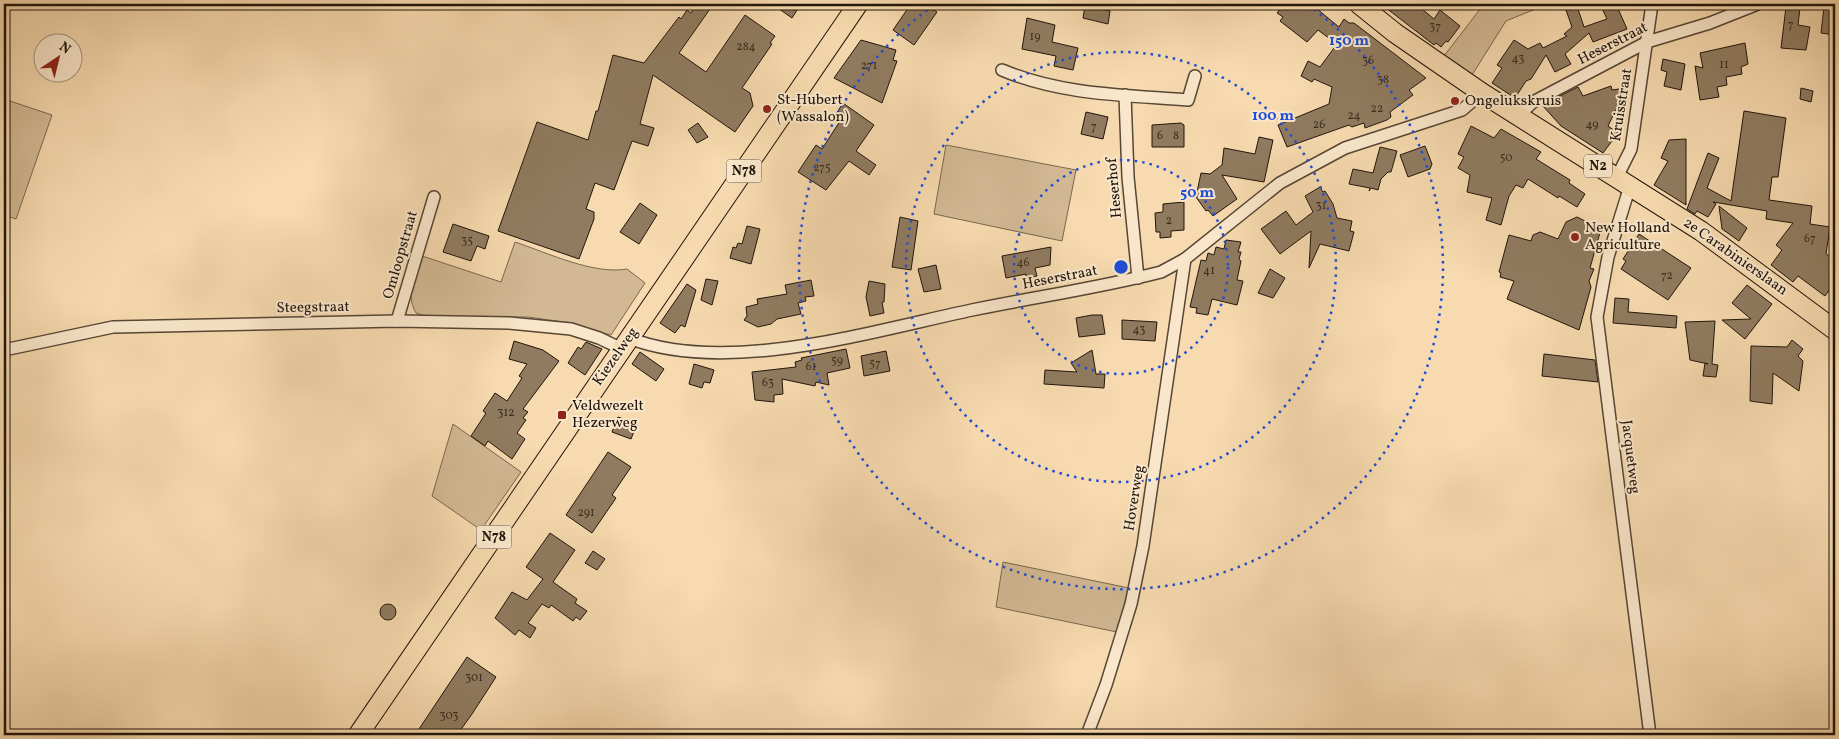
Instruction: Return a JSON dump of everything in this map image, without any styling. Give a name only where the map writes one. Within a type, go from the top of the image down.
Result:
[{"type":"main road","name":"Kiezelweg","points":[[358,735],[858,4]]},
{"type":"main road","name":"2e Carabinierslaan","points":[[1359,4],[1395,33],[1482,94],[1624,181],[1709,236],[1835,330]]},
{"type":"street","name":"Kruisstraat","points":[[1624,181],[1631,149],[1652,4]]},
{"type":"street","name":"Heserstraat","points":[[1517,117],[1533,102],[1647,42],[1710,23],[1758,4]]},
{"type":"street","points":[[1002,70],[1029,82],[1090,94],[1188,100],[1195,76]]},
{"type":"street","name":"Heserstraat","points":[[626,343],[673,350],[729,354],[804,345],[1161,272],[1185,259],[1280,183],[1345,148],[1462,110],[1482,94]]},
{"type":"street","name":"Heserhof","points":[[1125,95],[1128,177],[1138,278]]},
{"type":"street","name":"Jacquetweg","points":[[1624,181],[1597,317],[1650,735]]},
{"type":"street","name":"Omloopstraat","points":[[397,321],[434,197]]},
{"type":"street","name":"Hoverweg","points":[[1087,735],[1106,684],[1133,594],[1150,498],[1185,259]]},
{"type":"street","name":"Steegstraat","points":[[4,350],[113,327],[397,321],[509,323],[571,329],[599,338],[626,343]]},
{"type":"shaded area","points":[[1484,4],[1548,4],[1506,21],[1472,75],[1444,56]]},
{"type":"shaded area","points":[[4,99],[52,115],[16,219],[4,215]]},
{"type":"shaded area","points":[[946,145],[1076,170],[1062,241],[934,214]]},
{"type":"shaded area","points":[[515,242],[586,266],[600,269],[627,269],[645,283],[611,335],[570,323],[528,317],[428,317],[416,313],[411,299],[411,292],[414,277],[422,256],[501,282]]},
{"type":"shaded area","points":[[453,424],[521,472],[481,530],[432,496]]},
{"type":"shaded area","points":[[1003,562],[1129,588],[1117,632],[996,607]]},
{"type":"building","points":[[697,4],[702,4],[710,9],[679,53],[706,72],[745,15],[775,36],[770,43],[772,44],[742,88],[750,93],[753,106],[735,132],[653,75],[640,124],[654,128],[648,146],[632,141],[614,190],[595,183],[586,209],[594,212],[594,219],[579,259],[498,231],[537,122],[588,140],[613,55],[644,63],[679,17],[681,19],[687,10],[691,13]]},
{"type":"building","points":[[772,4],[801,4],[792,18]]},
{"type":"building","points":[[911,4],[924,4],[937,12],[914,45],[893,30]]},
{"type":"building","points":[[1284,4],[1311,4],[1339,27],[1344,19],[1349,23],[1354,23],[1426,78],[1409,90],[1413,95],[1390,112],[1391,117],[1387,120],[1365,128],[1364,123],[1352,127],[1349,125],[1287,147],[1278,125],[1329,104],[1332,87],[1314,79],[1312,82],[1301,76],[1308,61],[1320,67],[1337,44],[1318,30],[1307,42],[1280,21],[1283,17],[1277,13]]},
{"type":"building","points":[[1381,4],[1416,4],[1434,19],[1440,10],[1460,26],[1448,42],[1446,41],[1441,47],[1436,43],[1434,45]]},
{"type":"building","points":[[1600,4],[1616,4],[1627,29],[1593,42],[1589,33],[1565,54],[1571,64],[1555,72],[1546,55],[1531,79],[1526,81],[1515,98],[1492,83],[1502,68],[1497,65],[1514,40],[1528,49],[1540,43],[1543,48],[1567,36],[1564,34],[1572,27],[1566,10],[1577,6],[1584,27],[1607,19]]},
{"type":"building","points":[[1085,6],[1110,11],[1108,24],[1083,18]]},
{"type":"building","points":[[1786,7],[1800,8],[1798,25],[1810,27],[1806,50],[1781,48]]},
{"type":"building","points":[[1824,7],[1835,9],[1835,35],[1821,33]]},
{"type":"building","points":[[1027,18],[1055,25],[1052,42],[1078,48],[1073,70],[1054,66],[1056,56],[1022,49]]},
{"type":"building","points":[[861,40],[896,50],[893,60],[897,61],[882,103],[834,78]]},
{"type":"building","points":[[1745,43],[1748,64],[1741,67],[1742,74],[1726,77],[1727,85],[1717,87],[1719,97],[1700,100],[1695,66],[1703,68],[1700,53]]},
{"type":"building","points":[[1663,59],[1685,64],[1681,90],[1664,86],[1667,72],[1661,70]]},
{"type":"building","points":[[1611,86],[1612,90],[1626,88],[1608,126],[1618,133],[1603,153],[1561,126],[1542,105],[1578,87],[1583,96]]},
{"type":"building","points":[[1801,88],[1813,91],[1811,102],[1800,99]]},
{"type":"building","points":[[843,103],[874,125],[856,151],[876,165],[869,175],[849,161],[826,190],[798,172],[816,145],[822,149],[842,118],[836,114]]},
{"type":"building","points":[[1744,111],[1786,118],[1778,177],[1772,177],[1769,200],[1812,206],[1810,224],[1830,227],[1826,254],[1834,259],[1829,266],[1835,270],[1835,282],[1825,296],[1798,276],[1793,282],[1771,265],[1782,250],[1776,245],[1793,223],[1766,219],[1767,211],[1713,202],[1716,204],[1708,217],[1697,211],[1695,214],[1687,209],[1708,153],[1719,158],[1707,188],[1731,201]]},
{"type":"building","points":[[1086,112],[1108,117],[1103,139],[1081,134]]},
{"type":"building","points":[[698,123],[708,137],[697,143],[688,130]]},
{"type":"building","points":[[1181,123],[1184,125],[1184,147],[1152,147],[1152,125]]},
{"type":"building","points":[[1471,126],[1494,138],[1501,129],[1541,152],[1536,159],[1570,180],[1569,183],[1585,194],[1577,207],[1559,196],[1558,198],[1528,179],[1523,188],[1516,185],[1509,196],[1501,225],[1486,220],[1492,198],[1467,192],[1470,175],[1458,168],[1464,157],[1458,154]]},
{"type":"building","points":[[1259,137],[1273,140],[1264,182],[1222,175],[1237,199],[1213,216],[1208,210],[1206,211],[1196,197],[1201,173],[1210,174],[1222,165],[1224,148],[1255,154]]},
{"type":"building","points":[[1686,139],[1686,205],[1654,185],[1668,161],[1661,158],[1669,140]]},
{"type":"building","points":[[1425,146],[1432,164],[1430,169],[1408,177],[1400,155]]},
{"type":"building","points":[[1380,147],[1397,151],[1391,172],[1388,172],[1381,179],[1378,190],[1371,188],[1369,191],[1370,188],[1349,184],[1353,169],[1373,173]]},
{"type":"building","points":[[1320,187],[1323,192],[1325,191],[1333,204],[1337,218],[1352,221],[1350,231],[1354,232],[1349,251],[1320,244],[1309,268],[1311,231],[1280,254],[1261,229],[1286,211],[1296,225],[1313,212],[1305,196]]},
{"type":"building","points":[[1184,202],[1184,230],[1171,231],[1171,237],[1160,238],[1160,232],[1156,232],[1155,213],[1163,212],[1163,204]]},
{"type":"building","points":[[640,203],[657,215],[639,244],[620,232]]},
{"type":"building","points":[[1719,206],[1747,228],[1739,241],[1722,229]]},
{"type":"building","points":[[900,217],[918,221],[911,270],[892,267]]},
{"type":"building","points":[[1577,217],[1601,229],[1590,268],[1594,269],[1589,281],[1591,287],[1579,330],[1507,299],[1514,281],[1500,277],[1501,273],[1499,272],[1509,235],[1531,241],[1533,235],[1540,232],[1558,239],[1566,222]]},
{"type":"building","points":[[453,224],[489,236],[485,249],[477,246],[471,261],[443,252]]},
{"type":"building","points":[[747,226],[760,229],[751,264],[730,258],[733,247],[736,248],[738,243],[742,244]]},
{"type":"building","points":[[1639,234],[1691,268],[1668,300],[1621,269],[1626,261],[1623,259]]},
{"type":"building","points":[[1226,240],[1241,242],[1238,252],[1241,252],[1239,259],[1241,261],[1237,280],[1243,281],[1237,305],[1212,299],[1208,315],[1196,313],[1197,308],[1190,307],[1201,260],[1206,261],[1208,253],[1214,255],[1216,247],[1224,249]]},
{"type":"building","points":[[1051,247],[1050,265],[1035,268],[1037,276],[1026,278],[1026,274],[1006,278],[1002,256]]},
{"type":"building","points":[[936,265],[941,289],[924,292],[918,269]]},
{"type":"building","points":[[1270,269],[1285,278],[1273,298],[1258,293]]},
{"type":"building","points":[[706,279],[718,281],[712,305],[701,300]]},
{"type":"building","points":[[811,280],[814,296],[805,297],[806,301],[798,303],[801,314],[777,319],[771,324],[758,327],[744,320],[747,316],[746,307],[758,304],[757,299],[787,294],[785,285]]},
{"type":"building","points":[[869,281],[885,284],[884,302],[882,302],[884,313],[870,316],[866,297]]},
{"type":"building","points":[[687,284],[696,290],[685,327],[681,325],[675,333],[660,323]]},
{"type":"building","points":[[1747,285],[1772,304],[1745,339],[1722,320],[1751,319],[1732,303]]},
{"type":"building","points":[[1615,298],[1629,299],[1628,312],[1677,316],[1676,328],[1613,323]]},
{"type":"building","points":[[1102,315],[1105,334],[1079,337],[1076,318]]},
{"type":"building","points":[[1122,320],[1157,322],[1155,341],[1122,339]]},
{"type":"building","points":[[1715,321],[1712,364],[1718,365],[1716,377],[1703,376],[1705,363],[1690,360],[1685,322]]},
{"type":"building","points":[[1792,340],[1803,349],[1798,356],[1803,361],[1799,391],[1773,373],[1772,404],[1750,401],[1751,346],[1787,347]]},
{"type":"building","points":[[514,341],[543,350],[559,361],[523,409],[528,412],[523,418],[526,420],[517,433],[525,439],[512,459],[488,441],[485,446],[471,436],[486,413],[483,411],[495,393],[507,401],[522,378],[519,376],[527,364],[509,359]]},
{"type":"building","points":[[586,342],[602,349],[585,375],[568,363],[578,347],[581,349]]},
{"type":"building","points":[[846,349],[850,368],[827,373],[829,385],[816,382],[815,386],[782,379],[783,394],[774,395],[774,402],[755,400],[752,372],[796,367],[795,362],[802,360],[801,358]]},
{"type":"building","points":[[1092,350],[1096,374],[1105,374],[1104,388],[1044,384],[1045,370],[1077,372],[1071,363]]},
{"type":"building","points":[[886,351],[890,371],[864,376],[861,356]]},
{"type":"building","points":[[640,352],[664,369],[656,381],[632,364]]},
{"type":"building","points":[[1544,354],[1595,360],[1598,382],[1542,376]]},
{"type":"building","points":[[694,364],[714,370],[710,383],[704,382],[702,388],[689,384]]},
{"type":"building","points":[[618,417],[637,424],[631,439],[612,432]]},
{"type":"building","points":[[608,452],[631,467],[612,495],[616,498],[592,533],[566,515]]},
{"type":"building","points":[[550,533],[575,550],[553,582],[577,599],[575,603],[587,611],[580,620],[576,617],[573,621],[551,605],[549,608],[542,604],[528,623],[536,628],[530,638],[519,630],[515,635],[495,618],[512,592],[527,600],[543,579],[526,567]]},
{"type":"building","points":[[593,551],[605,559],[597,570],[585,563]]},
{"type":"building","points":[[388,604],[394,606],[396,612],[394,618],[388,620],[382,618],[380,612],[382,606]]},
{"type":"building","points":[[467,657],[496,677],[472,714],[457,735],[415,735]]},
{"type":"place","name":"Ongelukskruis","points":[[1455,101]]},
{"type":"place","name":"St-Hubert (Wassalon)","points":[[767,109]]},
{"type":"place","name":"New Holland Agriculture","points":[[1575,237]]},
{"type":"place","name":"Veldwezelt Hezerweg","points":[[562,415]]}]
